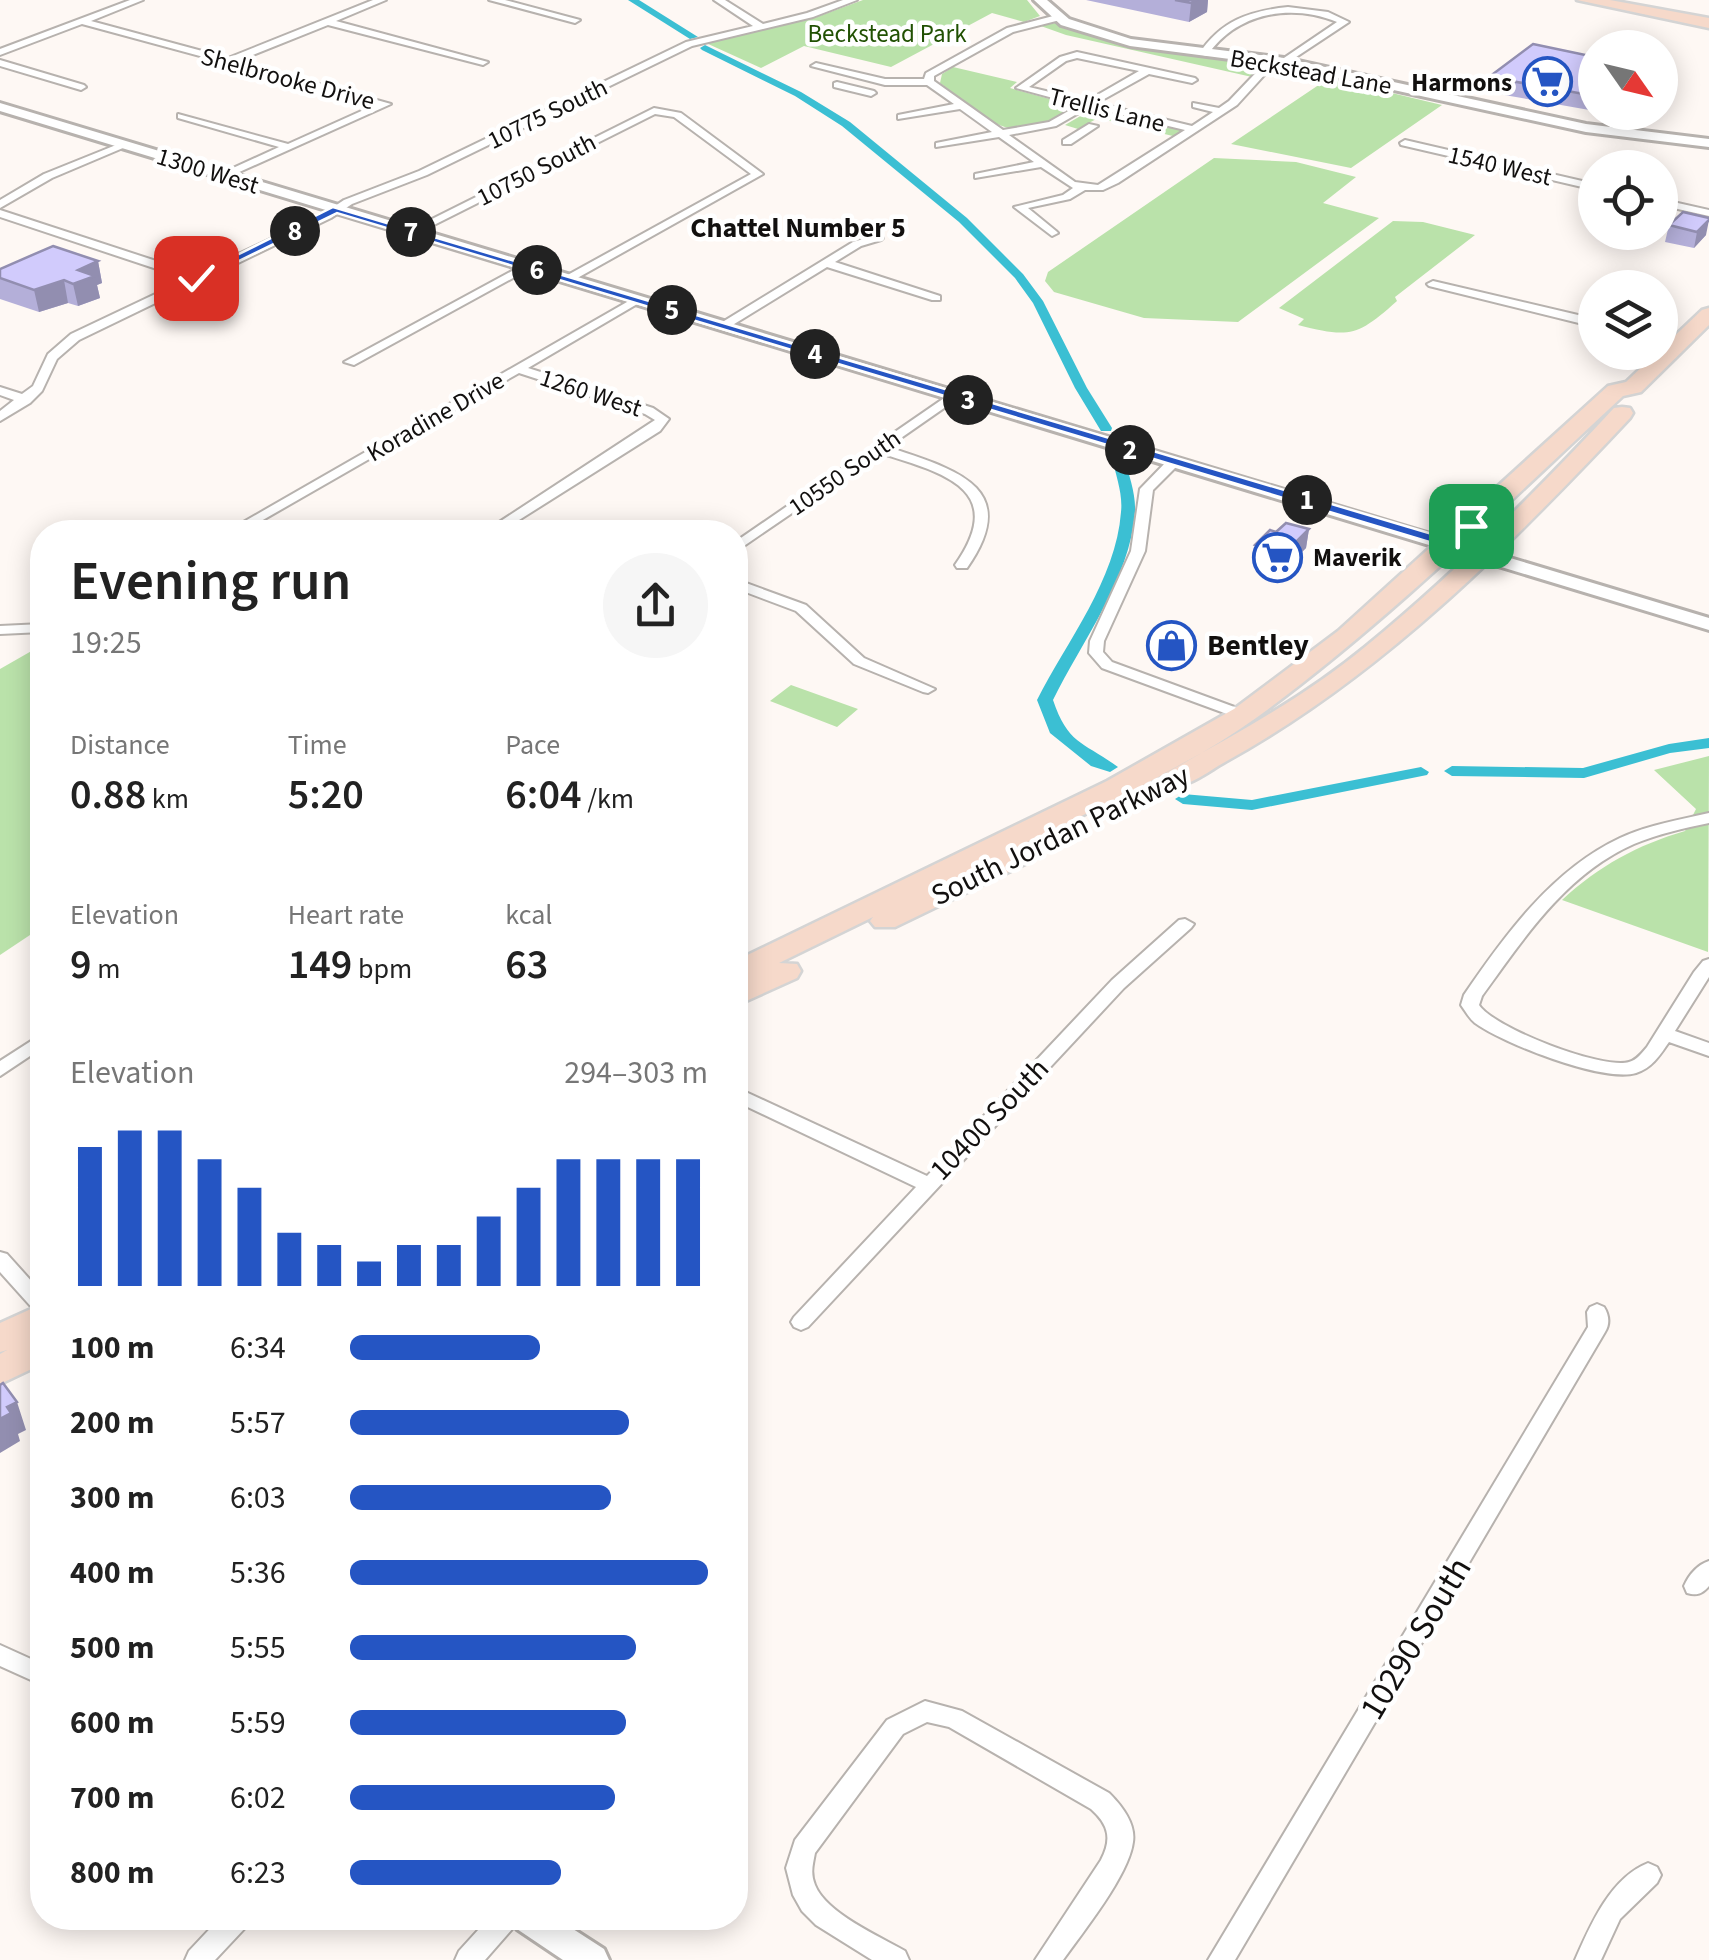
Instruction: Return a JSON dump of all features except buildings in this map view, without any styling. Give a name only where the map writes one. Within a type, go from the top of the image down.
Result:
[{"type":"main road","points":[[1585,0],[1709,24]]},
{"type":"main road","points":[[1678,336],[1709,314]]},
{"type":"main road","points":[[1451,544],[1616,391],[1634,387],[1648,370]]},
{"type":"main road","points":[[1482,553],[1548,492],[1638,398],[1634,387]]},
{"type":"main road","name":"South Jordan Parkway","points":[[748,967],[1117,787],[1243,716],[1307,670],[1451,544]]},
{"type":"main road","name":"South Jordan Parkway","points":[[748,990],[1223,754],[1324,692],[1373,653],[1482,553]]},
{"type":"main road","points":[[0,1339],[30,1323]]},
{"type":"main road","points":[[0,1370],[30,1354]]},
{"type":"street","points":[[0,52],[138,0]]},
{"type":"street","points":[[228,61],[381,0]]},
{"type":"street","points":[[494,0],[575,20]]},
{"type":"street","points":[[719,0],[760,26]]},
{"type":"street","name":"10775 South","points":[[26,400],[38,388],[52,357],[74,338],[362,195],[423,173],[689,44],[810,16],[852,0]]},
{"type":"street","name":"Beckstead Lane","points":[[1040,0],[1058,18],[1130,42],[1278,61],[1586,128],[1709,143]]},
{"type":"street","points":[[1052,233],[1015,204],[1066,197],[1081,188],[1099,188],[1114,182],[1221,111],[1278,61],[1344,22],[1326,8],[1310,3],[1264,6],[1210,40],[1204,54]]},
{"type":"street","points":[[929,82],[929,75],[1010,30],[1058,18]]},
{"type":"street","name":"Shelbrooke Drive","points":[[81,21],[386,104],[226,175]]},
{"type":"street","points":[[327,22],[482,62]]},
{"type":"street","name":"Trellis Lane","points":[[1147,71],[1077,55],[1064,59],[1021,88],[1193,129]]},
{"type":"street","points":[[0,63],[81,86]]},
{"type":"street","points":[[817,66],[873,79],[929,82],[1081,188]]},
{"type":"street","points":[[940,146],[1052,124],[1147,71],[1192,80]]},
{"type":"street","points":[[855,90],[873,79]]},
{"type":"street","points":[[837,86],[871,93]]},
{"type":"street","points":[[1197,105],[1221,111]]},
{"type":"street","points":[[903,118],[962,106]]},
{"type":"street","name":"1300 West","points":[[0,108],[1709,624]]},
{"type":"street","name":"10750 South","points":[[412,232],[642,115],[661,110],[677,115],[758,174],[568,279]]},
{"type":"street","points":[[182,116],[289,147]]},
{"type":"street","points":[[1052,124],[1078,133]]},
{"type":"street","points":[[1067,142],[1092,126]]},
{"type":"street","name":"1540 West","points":[[1404,143],[1578,183]]},
{"type":"street","points":[[0,204],[48,176],[125,144]]},
{"type":"street","points":[[979,176],[1042,164]]},
{"type":"street","points":[[1678,206],[1709,213]]},
{"type":"street","points":[[0,213],[196,278]]},
{"type":"street","points":[[722,326],[857,244],[877,238]]},
{"type":"street","points":[[826,263],[936,298]]},
{"type":"street","points":[[350,362],[527,267]]},
{"type":"street","points":[[1434,284],[1578,319]]},
{"type":"street","name":"Koradine Drive","points":[[254,520],[638,300]]},
{"type":"street","name":"1260 West","points":[[509,520],[655,428],[663,419],[649,410],[518,369]]},
{"type":"street","points":[[0,391],[26,400]]},
{"type":"street","name":"10550 South","points":[[748,539],[953,396]]},
{"type":"street","points":[[0,416],[26,400]]},
{"type":"street","points":[[879,448],[942,469],[977,496],[983,526],[976,546],[962,565]]},
{"type":"street","points":[[1174,462],[1147,488],[1138,551],[1097,640],[1096,653],[1107,665],[1243,716]]},
{"type":"street","points":[[748,588],[802,608],[859,661],[928,689]]},
{"type":"street","points":[[0,630],[30,629]]},
{"type":"street","points":[[1709,818],[1644,835],[1572,874],[1540,904],[1470,1000],[1472,1011],[1491,1025],[1600,1068],[1627,1071],[1641,1066],[1709,965]]},
{"type":"street","name":"10400 South","points":[[801,1322],[1118,984],[1185,924]]},
{"type":"street","points":[[1663,1033],[1709,1050]]},
{"type":"street","points":[[0,1070],[30,1049]]},
{"type":"street","points":[[748,1099],[927,1184]]},
{"type":"street","points":[[0,1258],[30,1292]]},
{"type":"street","name":"10290 South","points":[[1222,1960],[1528,1450],[1598,1326],[1597,1312]]},
{"type":"street","points":[[0,1655],[30,1669]]},
{"type":"street","points":[[883,1957],[807,1900],[798,1878],[798,1862],[804,1848],[896,1728],[915,1714],[935,1712],[954,1718],[1100,1801],[1114,1816],[1121,1835],[1115,1858],[1048,1960]]},
{"type":"street","points":[[1588,1960],[1610,1910],[1648,1875]]},
{"type":"street","points":[[198,1960],[226,1930]]},
{"type":"street","points":[[468,1960],[494,1930]]},
{"type":"street","points":[[546,1930],[592,1960]]},
{"type":"green space","name":"Beckstead Park","points":[[863,0],[1027,0],[1040,16],[1024,22],[992,13],[891,67],[804,46],[761,68],[706,43],[814,18]]},
{"type":"green space","points":[[1056,23],[1155,51],[1248,61],[1261,67],[1252,77],[1066,35],[1038,25]]},
{"type":"green space","points":[[953,67],[1017,82],[1010,88],[1079,107],[1035,126],[1005,127],[940,83],[942,74]]},
{"type":"green space","points":[[1329,78],[1442,105],[1351,168],[1231,144]]},
{"type":"green space","points":[[1101,110],[1183,131],[1177,137],[1098,118],[1078,129],[1065,125],[1089,111]]},
{"type":"green space","points":[[1214,158],[1296,162],[1356,177],[1323,203],[1379,218],[1238,322],[1144,318],[1054,292],[1045,281],[1048,272]]},
{"type":"green space","points":[[1393,221],[1423,222],[1475,235],[1362,328],[1341,333],[1298,325],[1304,319],[1279,308]]},
{"type":"green space","points":[[30,652],[30,935],[0,955],[0,669]]},
{"type":"green space","points":[[791,685],[858,709],[837,727],[770,701]]},
{"type":"green space","points":[[1709,756],[1708,952],[1562,900],[1619,858],[1685,831],[1696,809],[1654,770]]},
{"type":"waterway","points":[[633,0],[693,37]]},
{"type":"waterway","points":[[705,48],[798,94],[846,124],[963,220],[1019,276],[1039,303],[1081,388],[1106,428]]},
{"type":"waterway","points":[[1110,767],[1097,763],[1055,730],[1045,700],[1107,582],[1125,534],[1128,498],[1118,458]]},
{"type":"waterway","points":[[1452,771],[1584,773],[1669,749],[1709,743]]},
{"type":"waterway","points":[[1183,799],[1252,805],[1421,772]]},
{"type":"place","name":"Harmons","points":[[1547,82]]},
{"type":"place","name":"Maverik","points":[[1278,557]]},
{"type":"place","name":"Bentley","points":[[1172,645]]},
{"type":"district","name":"Chattel Number 5","points":[[798,227]]},
{"type":"route","points":[[196,278],[336,210],[1451,544],[1471,526]]}]
